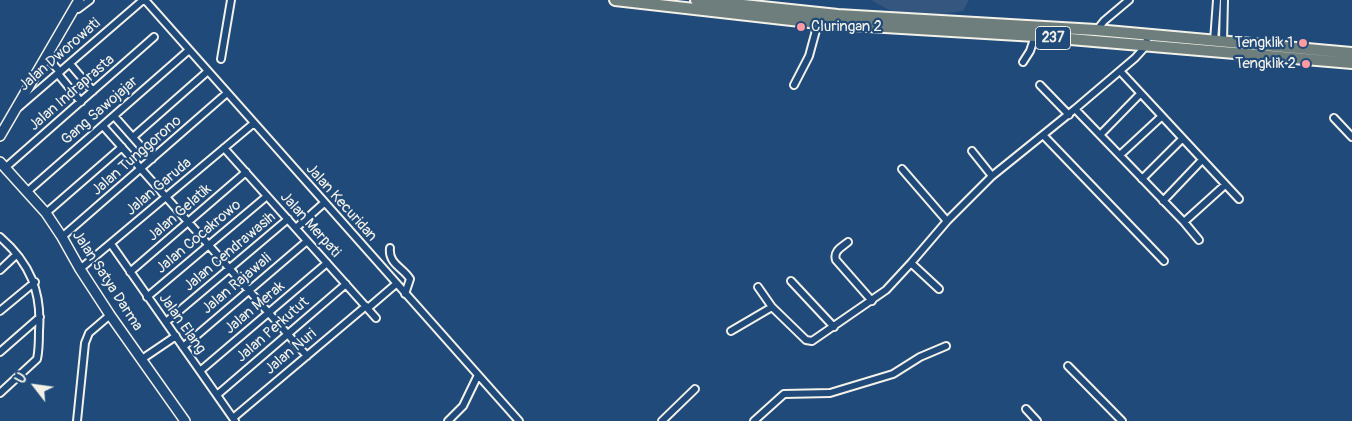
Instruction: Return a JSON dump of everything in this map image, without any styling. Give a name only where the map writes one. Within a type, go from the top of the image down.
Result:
[{"type":"main road","points":[[0,136],[78,0]]},
{"type":"main road","name":"237","points":[[615,0],[728,8],[818,23],[1035,36],[1352,63]]},
{"type":"main road","name":"237","points":[[696,0],[728,8]]},
{"type":"main road","name":"237","points":[[754,11],[790,5],[838,15],[1096,30],[1352,53]]},
{"type":"main road","name":"Jalan Satya Darma","points":[[3,165],[46,213],[110,315],[185,421]]},
{"type":"street","points":[[73,9],[78,9],[90,0]]},
{"type":"street","name":"Jalan Kecuridan","points":[[144,0],[519,421]]},
{"type":"street","name":"Jalan Dworowati","points":[[15,109],[144,0]]},
{"type":"street","points":[[221,59],[231,0]]},
{"type":"street","points":[[1091,41],[1096,30],[1130,0]]},
{"type":"street","points":[[1217,0],[1219,41]]},
{"type":"street","points":[[1219,41],[1224,0]]},
{"type":"street","points":[[794,85],[809,56],[818,23]]},
{"type":"street","points":[[1023,62],[1030,51],[1035,36]]},
{"type":"street","points":[[758,287],[772,307],[809,341],[834,327],[886,290],[947,221],[992,176],[1076,110],[1135,58],[1145,46],[1148,36]]},
{"type":"street","name":"Jalan Indraprasta","points":[[3,165],[94,91],[154,37]]},
{"type":"street","name":"Gang Sawojajar","points":[[28,191],[189,50]]},
{"type":"street","points":[[46,56],[81,102]]},
{"type":"street","points":[[70,64],[94,91]]},
{"type":"street","points":[[132,137],[208,71]]},
{"type":"street","points":[[1120,71],[1239,199]]},
{"type":"street","points":[[1040,85],[1069,115]]},
{"type":"street","name":"Jalan Tunggorono","points":[[62,237],[227,93]]},
{"type":"street","points":[[1100,135],[1140,94]]},
{"type":"street","points":[[1076,110],[1199,240]]},
{"type":"street","points":[[114,116],[152,159]]},
{"type":"street","points":[[1120,155],[1161,117]]},
{"type":"street","points":[[1334,118],[1352,137]]},
{"type":"street","name":"Jalan Garuda","points":[[80,269],[254,123]]},
{"type":"street","points":[[103,126],[307,356]]},
{"type":"street","points":[[1042,135],[1164,261]]},
{"type":"street","points":[[1142,179],[1182,139]]},
{"type":"street","points":[[46,213],[122,147]]},
{"type":"street","name":"Jalan Merpati","points":[[224,148],[376,318]]},
{"type":"street","points":[[972,151],[992,176]]},
{"type":"street","points":[[1164,201],[1202,160]]},
{"type":"street","points":[[902,169],[947,221]]},
{"type":"street","name":"Jalan Gelatik","points":[[130,272],[246,172]]},
{"type":"street","points":[[1184,222],[1225,184]]},
{"type":"street","name":"Jalan Cocakrowo","points":[[148,296],[268,196]]},
{"type":"street","points":[[296,228],[324,203]]},
{"type":"street","name":"Jalan Cendrawasih","points":[[166,322],[288,219]]},
{"type":"street","points":[[0,237],[16,255],[34,282],[38,294],[40,317],[37,359],[2,389]]},
{"type":"street","name":"Jalan Rajawali","points":[[183,347],[307,241]]},
{"type":"street","points":[[848,242],[836,252],[836,260],[872,301]]},
{"type":"street","name":"Jalan Elang","points":[[111,244],[234,419]]},
{"type":"street","points":[[390,248],[392,260],[410,279],[405,294]]},
{"type":"street","points":[[0,270],[16,255]]},
{"type":"street","name":"Jalan Merak","points":[[200,371],[327,263]]},
{"type":"street","points":[[911,263],[939,289]]},
{"type":"street","points":[[791,281],[834,327]]},
{"type":"street","points":[[0,311],[34,282]]},
{"type":"street","name":"Jalan Perkutut","points":[[217,395],[346,284]]},
{"type":"street","name":"Jalan Nuri","points":[[234,419],[307,356],[396,284]]},
{"type":"street","points":[[732,331],[772,307]]},
{"type":"street","points":[[78,421],[85,343],[89,333],[110,315]]},
{"type":"street","points":[[0,352],[40,317]]},
{"type":"street","points":[[142,359],[176,336]]},
{"type":"street","points":[[754,421],[784,394],[830,393],[893,374],[920,357],[946,346]]},
{"type":"street","points":[[1068,366],[1122,421]]},
{"type":"street","points":[[448,421],[463,406],[478,375]]},
{"type":"street","points":[[662,421],[695,389]]},
{"type":"street","points":[[1026,409],[1037,421]]},
{"type":"shaded area","points":[[871,0],[969,0],[963,11],[905,19]]},
{"type":"place","name":"Cluringan 2","points":[[801,27]]},
{"type":"place","name":"Tengklik 1","points":[[1303,43]]},
{"type":"place","name":"Tengklik 2","points":[[1306,64]]}]
